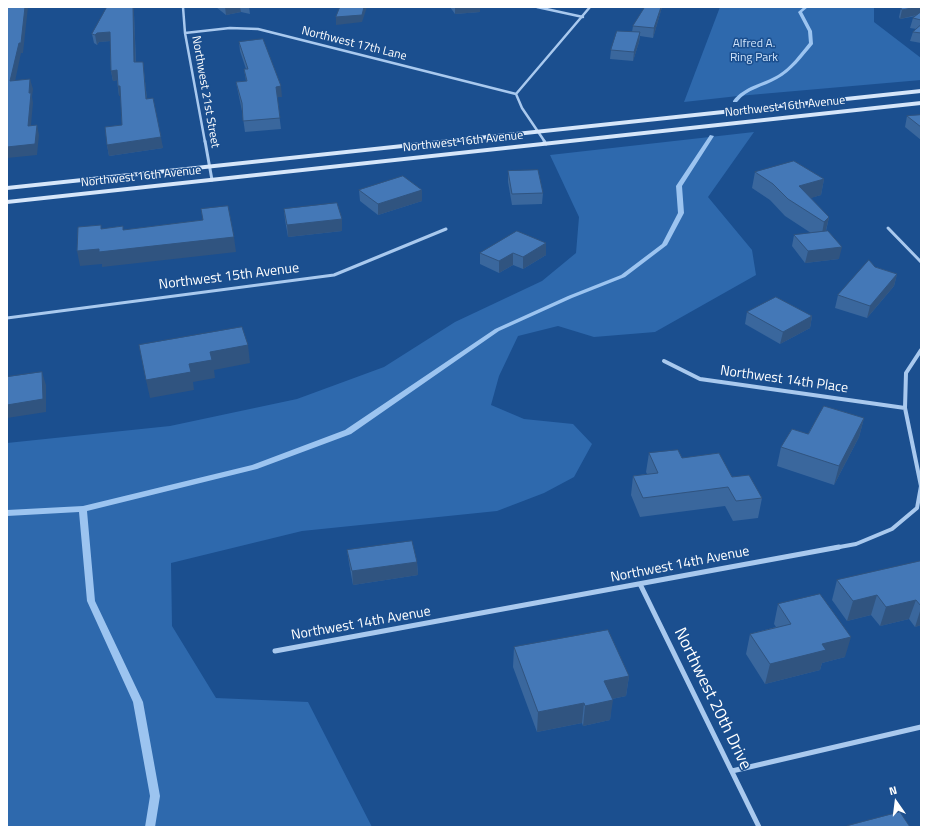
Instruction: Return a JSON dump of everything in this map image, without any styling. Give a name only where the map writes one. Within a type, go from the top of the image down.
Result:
[{"type":"main road","name":"Northwest 16th Avenue","points":[[7,188],[921,91]]},
{"type":"main road","name":"Northwest 16th Avenue","points":[[7,202],[921,103]]},
{"type":"main road","points":[[773,106],[785,118]]},
{"type":"street","name":"Northwest 21st Street","points":[[183,7],[185,33],[212,180]]},
{"type":"street","points":[[537,7],[583,17]]},
{"type":"street","points":[[546,144],[522,108],[516,94],[590,7]]},
{"type":"street","name":"Northwest 17th Lane","points":[[185,33],[230,28],[258,29],[516,94]]},
{"type":"street","points":[[888,228],[921,262]]},
{"type":"street","name":"Northwest 15th Avenue","points":[[7,318],[334,275],[446,229]]},
{"type":"street","name":"Northwest 14th Avenue","points":[[275,651],[856,544],[892,530],[917,508],[921,486],[905,408],[906,373],[921,350]]},
{"type":"street","name":"Northwest 14th Place","points":[[664,361],[700,379],[905,408]]},
{"type":"street","name":"Northwest 20th Drive","points":[[640,584],[759,827]]},
{"type":"street","points":[[732,771],[921,728]]},
{"type":"green space","name":"Alfred A. Ring Park","points":[[720,7],[876,7],[874,8],[874,22],[921,58],[921,80],[684,102]]},
{"type":"green space","points":[[754,132],[708,197],[752,250],[756,275],[655,332],[594,337],[558,326],[518,336],[499,376],[491,405],[524,419],[573,424],[592,444],[574,477],[544,493],[497,511],[302,531],[171,563],[172,626],[216,698],[308,702],[372,827],[7,827],[7,443],[170,426],[297,399],[384,367],[455,322],[542,281],[576,253],[579,217],[550,155]]},
{"type":"building","points":[[7,7],[25,7],[21,43],[19,43],[10,81],[30,79],[29,93],[31,93],[28,126],[37,125],[35,144],[7,147]]},
{"type":"building","points":[[107,7],[133,7],[134,62],[143,62],[146,99],[153,98],[161,137],[107,145],[105,127],[122,125],[120,86],[118,86],[117,70],[111,71],[110,32],[97,33],[95,35],[92,34]]},
{"type":"building","points":[[340,7],[364,7],[362,15],[336,17]]},
{"type":"building","points":[[645,7],[661,7],[654,28],[633,26]]},
{"type":"building","points":[[902,7],[916,7],[902,10]]},
{"type":"building","points":[[921,12],[921,20],[913,18]]},
{"type":"building","points":[[921,25],[921,33],[913,32]]},
{"type":"building","points":[[617,31],[640,32],[634,52],[611,50]]},
{"type":"building","points":[[263,39],[281,86],[276,87],[280,118],[243,121],[242,103],[236,82],[247,81],[244,69],[248,69],[239,42]]},
{"type":"building","points":[[921,115],[921,127],[907,116]]},
{"type":"building","points":[[794,161],[824,179],[799,186],[829,217],[824,222],[788,199],[773,184],[755,172]]},
{"type":"building","points":[[538,170],[543,193],[512,194],[508,171]]},
{"type":"building","points":[[403,176],[422,190],[378,204],[359,190]]},
{"type":"building","points":[[337,203],[342,219],[287,225],[284,209]]},
{"type":"building","points":[[228,206],[234,237],[99,252],[99,249],[77,251],[78,227],[101,225],[101,229],[123,226],[123,230],[203,220],[201,209]]},
{"type":"building","points":[[517,231],[546,243],[523,257],[513,253],[499,261],[480,253]]},
{"type":"building","points":[[828,231],[842,247],[808,251],[794,235]]},
{"type":"building","points":[[869,260],[875,267],[897,274],[870,306],[838,295]]},
{"type":"building","points":[[776,297],[812,316],[783,332],[747,312]]},
{"type":"building","points":[[242,327],[248,345],[210,352],[212,360],[189,364],[191,372],[146,380],[139,345]]},
{"type":"building","points":[[42,372],[43,399],[7,405],[7,377]]},
{"type":"building","points":[[824,406],[864,418],[839,466],[781,447],[792,429],[808,434]]},
{"type":"building","points":[[678,450],[682,458],[719,453],[732,477],[749,475],[762,498],[736,501],[728,487],[643,498],[633,476],[658,473],[649,453]]},
{"type":"building","points":[[412,541],[417,562],[352,571],[347,550]]},
{"type":"building","points":[[921,561],[921,606],[916,600],[886,607],[877,595],[853,601],[837,580]]},
{"type":"building","points":[[820,594],[851,637],[822,644],[826,650],[770,664],[750,634],[791,624],[778,604]]},
{"type":"building","points":[[608,630],[629,676],[604,681],[613,700],[585,706],[584,703],[538,712],[514,647]]},
{"type":"building","points":[[900,812],[910,827],[847,827],[847,826]]},
{"type":"waterway","points":[[735,101],[744,92],[785,72],[811,43],[810,31],[800,12],[806,7]]},
{"type":"waterway","points":[[83,509],[254,467],[348,432],[497,330],[570,297],[623,276],[664,245],[681,213],[679,186],[712,136]]},
{"type":"waterway","points":[[7,513],[83,509]]},
{"type":"waterway","points":[[83,509],[91,601],[138,702],[155,796],[150,827]]}]
